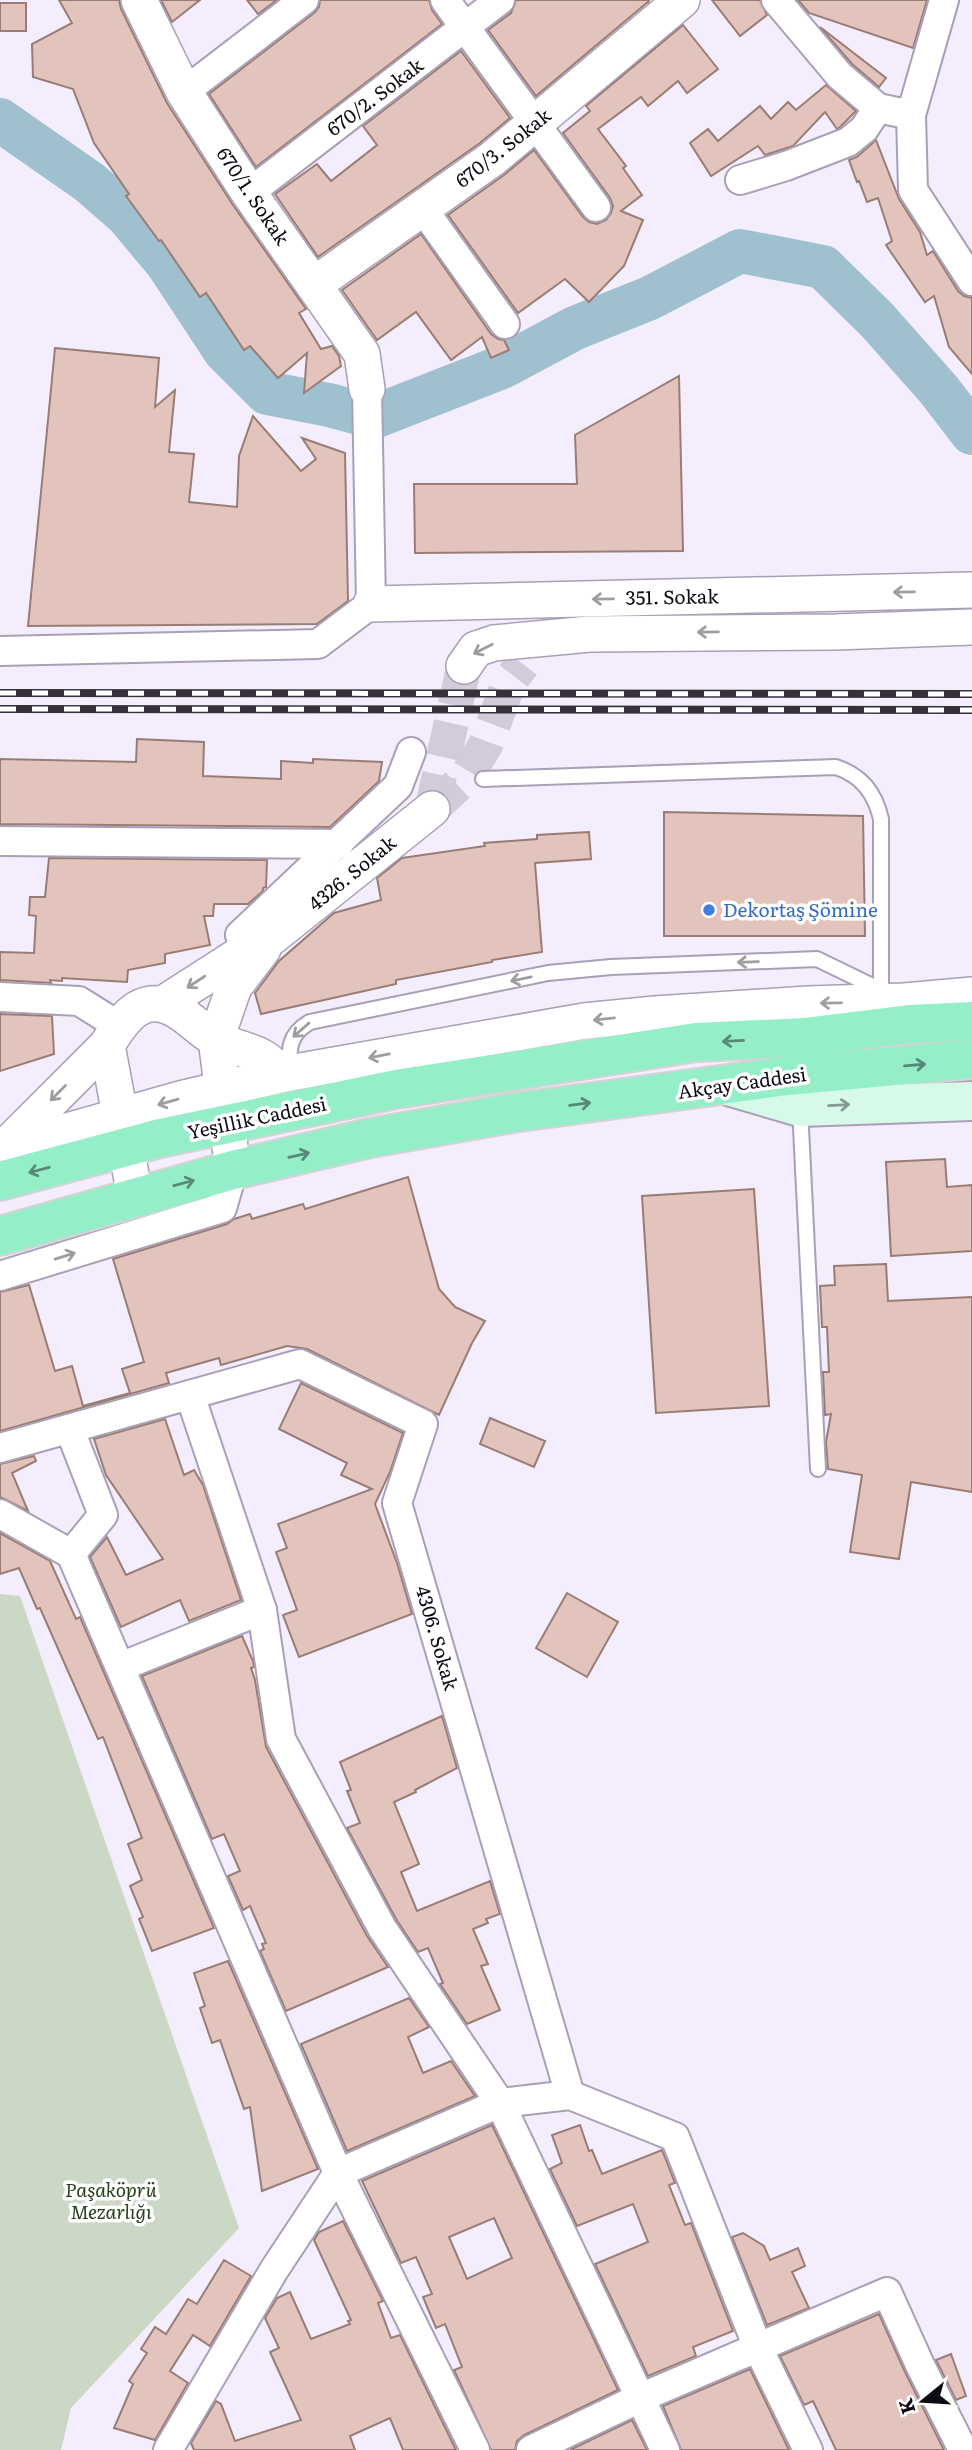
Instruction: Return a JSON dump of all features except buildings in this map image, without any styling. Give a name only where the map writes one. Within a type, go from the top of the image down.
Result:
[{"type":"highway","name":"Akçay Caddesi","points":[[517,1070],[696,1042],[805,1037],[910,1024],[972,1021]]},
{"type":"highway","name":"Akçay Caddesi","points":[[233,1170],[370,1138],[512,1113],[788,1076],[972,1059]]},
{"type":"highway","name":"Yeşillik Caddesi","points":[[1,1160],[224,1107],[396,1089],[517,1070]]},
{"type":"highway","points":[[0,1236],[233,1170]]},
{"type":"main road","points":[[725,1085],[800,1107],[972,1101]]},
{"type":"street","name":"670/1. Sokak","points":[[139,0],[184,92],[249,193],[362,354],[367,389]]},
{"type":"street","points":[[184,92],[303,0]]},
{"type":"street","points":[[445,0],[596,207]]},
{"type":"street","name":"670/2. Sokak","points":[[249,193],[500,0]]},
{"type":"street","name":"670/3. Sokak","points":[[315,284],[423,209],[537,123],[682,0]]},
{"type":"street","points":[[776,0],[840,76],[878,108],[911,115]]},
{"type":"street","points":[[944,0],[911,115],[913,190],[972,281]]},
{"type":"street","points":[[740,180],[848,142],[864,129],[878,108]]},
{"type":"street","points":[[423,209],[505,324]]},
{"type":"street","points":[[0,651],[318,644],[371,604],[367,389]]},
{"type":"street","name":"351. Sokak","points":[[371,604],[972,590]]},
{"type":"street","name":"351. Sokak","points":[[464,666],[476,649],[494,643],[590,634],[835,632],[972,627]]},
{"type":"street","points":[[523,664],[585,654],[972,651]]},
{"type":"street","points":[[258,944],[240,935],[398,786],[411,752]]},
{"type":"street","name":"4326. Sokak","points":[[258,944],[432,809]]},
{"type":"street","points":[[0,841],[339,844]]},
{"type":"street","points":[[163,1004],[258,944]]},
{"type":"street","points":[[0,1276],[222,1209],[233,1170],[216,1039],[234,988],[258,944]]},
{"type":"street","points":[[224,1107],[286,1074],[584,1021],[893,996],[972,995]]},
{"type":"street","points":[[0,997],[79,1001],[113,1036],[123,1131],[135,1196]]},
{"type":"street","points":[[1,1160],[134,1011],[148,1003],[163,1004],[182,1013],[216,1039],[262,1056],[286,1074]]},
{"type":"street","name":"4306. Sokak","points":[[190,1395],[300,1364],[423,1424],[397,1503],[570,2095]]},
{"type":"street","points":[[0,1448],[190,1395],[262,1610],[281,1740],[382,1928],[500,2103],[665,2450]]},
{"type":"street","points":[[70,1430],[103,1515],[71,1554]]},
{"type":"street","points":[[0,1514],[71,1554],[338,2173],[475,2450]]},
{"type":"street","points":[[120,1667],[262,1610]]},
{"type":"street","points":[[168,2450],[274,2270],[338,2173],[500,2103],[570,2095],[675,2137],[758,2348],[808,2450]]},
{"type":"street","points":[[531,2450],[640,2398],[887,2292],[963,2450]]},
{"type":"lane","points":[[286,1074],[291,1039],[302,1026],[310,1022],[548,973],[611,967],[817,959],[893,996],[881,819],[872,794],[864,783],[846,771],[836,767],[483,779]]},
{"type":"lane","points":[[800,1107],[818,1468]]},
{"type":"green space","name":"Paşaköprü Mezarlığı","points":[[0,1594],[20,1596],[239,2228],[71,2408],[61,2450],[0,2450]]},
{"type":"waterway","points":[[0,120],[89,182],[126,214],[167,263],[225,351],[267,393],[374,417],[502,367],[575,328],[650,298],[740,251],[823,267],[877,320],[939,390],[972,433]]},
{"type":"tunnel","points":[[432,809],[466,777],[486,744],[509,682],[523,664]]},
{"type":"tunnel","points":[[432,809],[464,666]]},
{"type":"railway","points":[[0,693],[972,694]]},
{"type":"railway","points":[[0,709],[972,710]]},
{"type":"place","name":"Dekortaş Şömine","points":[[709,910]]}]
